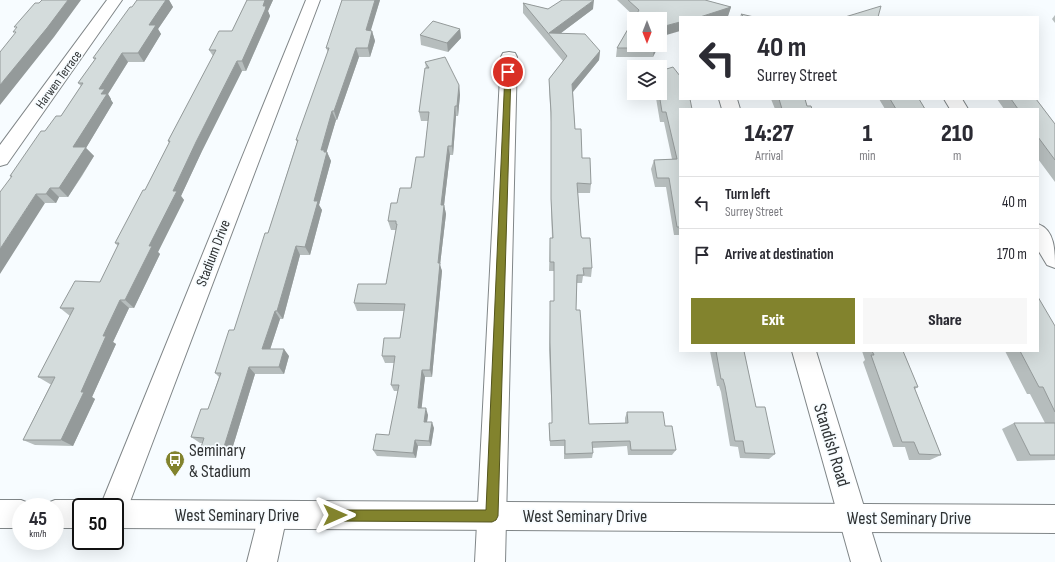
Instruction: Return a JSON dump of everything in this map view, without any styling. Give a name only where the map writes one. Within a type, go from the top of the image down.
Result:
[{"type":"street","name":"Harwen Terrace","points":[[0,159],[116,0]]},
{"type":"street","name":"Stadium Drive","points":[[118,498],[313,0]]},
{"type":"street","points":[[490,562],[509,57]]},
{"type":"street","points":[[1039,234],[1055,259]]},
{"type":"street","name":"Standish Road","points":[[804,352],[866,562]]},
{"type":"street","points":[[0,514],[12,514]]},
{"type":"street","name":"West Seminary Drive","points":[[124,514],[1055,519]]},
{"type":"street","points":[[262,562],[273,515]]},
{"type":"building","points":[[42,0],[68,0],[0,85],[0,52],[16,32],[13,32],[17,27],[14,27],[35,3],[39,3]]},
{"type":"building","points":[[137,0],[166,0],[149,25],[156,25],[138,53],[122,53],[99,89],[105,89],[101,94],[107,94],[73,147],[86,147],[59,188],[50,188],[46,194],[36,194],[0,249],[0,192],[41,131],[45,131],[56,116],[61,116],[83,83],[78,83],[96,58],[93,58],[130,7],[132,7]]},
{"type":"building","points":[[247,0],[265,0],[263,6],[266,6],[265,10],[242,61],[237,61],[196,142],[173,191],[177,191],[149,246],[152,246],[125,300],[120,300],[103,336],[106,336],[81,392],[84,392],[61,440],[23,440],[55,377],[38,377],[74,308],[60,308],[75,281],[100,282],[119,243],[115,243],[143,190],[145,190],[170,141],[168,141],[216,50],[209,50],[219,31],[232,31]]},
{"type":"building","points":[[342,0],[375,0],[366,30],[372,31],[368,48],[356,48],[334,111],[332,111],[321,150],[327,152],[314,201],[318,201],[305,247],[296,246],[277,311],[275,311],[262,349],[284,349],[279,367],[249,367],[223,450],[200,450],[204,438],[191,437],[201,409],[208,409],[221,373],[215,373],[229,330],[234,330],[265,233],[268,233],[298,140],[296,140],[329,48],[326,48]]},
{"type":"building","points":[[562,0],[594,0],[549,33],[585,34],[600,51],[572,84],[575,129],[581,129],[582,158],[590,158],[591,184],[577,183],[581,236],[582,238],[590,238],[592,268],[583,268],[584,275],[577,275],[576,310],[580,310],[589,424],[628,423],[627,412],[663,412],[665,426],[672,426],[676,450],[631,450],[630,441],[592,442],[593,453],[565,454],[565,440],[550,441],[549,423],[552,423],[552,413],[550,301],[554,301],[554,262],[550,262],[550,238],[553,238],[549,79],[567,56],[523,3],[548,9]]},
{"type":"building","points":[[628,0],[705,0],[731,7],[703,16],[679,16],[679,22],[667,25],[667,12],[638,12],[639,10]]},
{"type":"building","points":[[881,6],[878,16],[848,16]]},
{"type":"building","points":[[433,21],[460,29],[447,43],[420,35]]},
{"type":"building","points":[[627,31],[627,48],[617,48]]},
{"type":"building","points":[[445,57],[459,85],[457,106],[455,106],[452,146],[448,146],[441,205],[444,205],[430,370],[422,370],[418,408],[426,408],[424,422],[432,422],[429,441],[415,440],[413,453],[373,450],[376,434],[389,435],[399,385],[391,385],[395,356],[382,356],[384,338],[400,338],[405,304],[354,303],[358,284],[386,284],[397,224],[396,221],[388,221],[391,203],[397,203],[400,188],[411,188],[416,157],[424,157],[429,112],[419,112],[425,68],[429,68],[425,62]]},
{"type":"building","points":[[673,67],[679,75],[679,100],[690,100],[692,108],[679,108],[679,227],[677,227],[669,178],[657,178],[654,160],[677,159],[666,112],[662,112],[660,100],[667,100],[667,69]]},
{"type":"building","points":[[779,100],[805,100],[807,106],[811,106],[812,108],[782,108]]},
{"type":"building","points":[[891,100],[920,100],[924,108],[895,108]]},
{"type":"building","points":[[1012,100],[1037,100],[1055,124],[1055,160],[1039,138],[1039,108],[1017,108]]},
{"type":"building","points":[[1039,299],[1055,326],[1055,412],[1043,387],[1039,387],[1021,352],[1039,352]]},
{"type":"building","points":[[716,352],[744,352],[756,407],[765,407],[775,454],[745,453],[743,441],[735,441],[725,386],[723,379],[721,379]]},
{"type":"building","points":[[872,352],[903,352],[918,387],[914,387],[941,455],[919,454],[914,442],[902,442],[871,355],[874,355]]},
{"type":"building","points":[[1014,423],[1055,423],[1055,455],[1030,455]]},
{"type":"place","name":"Seminary & Stadium","points":[[175,477]]},
{"type":"route","points":[[335,515],[492,516],[508,72]]}]
